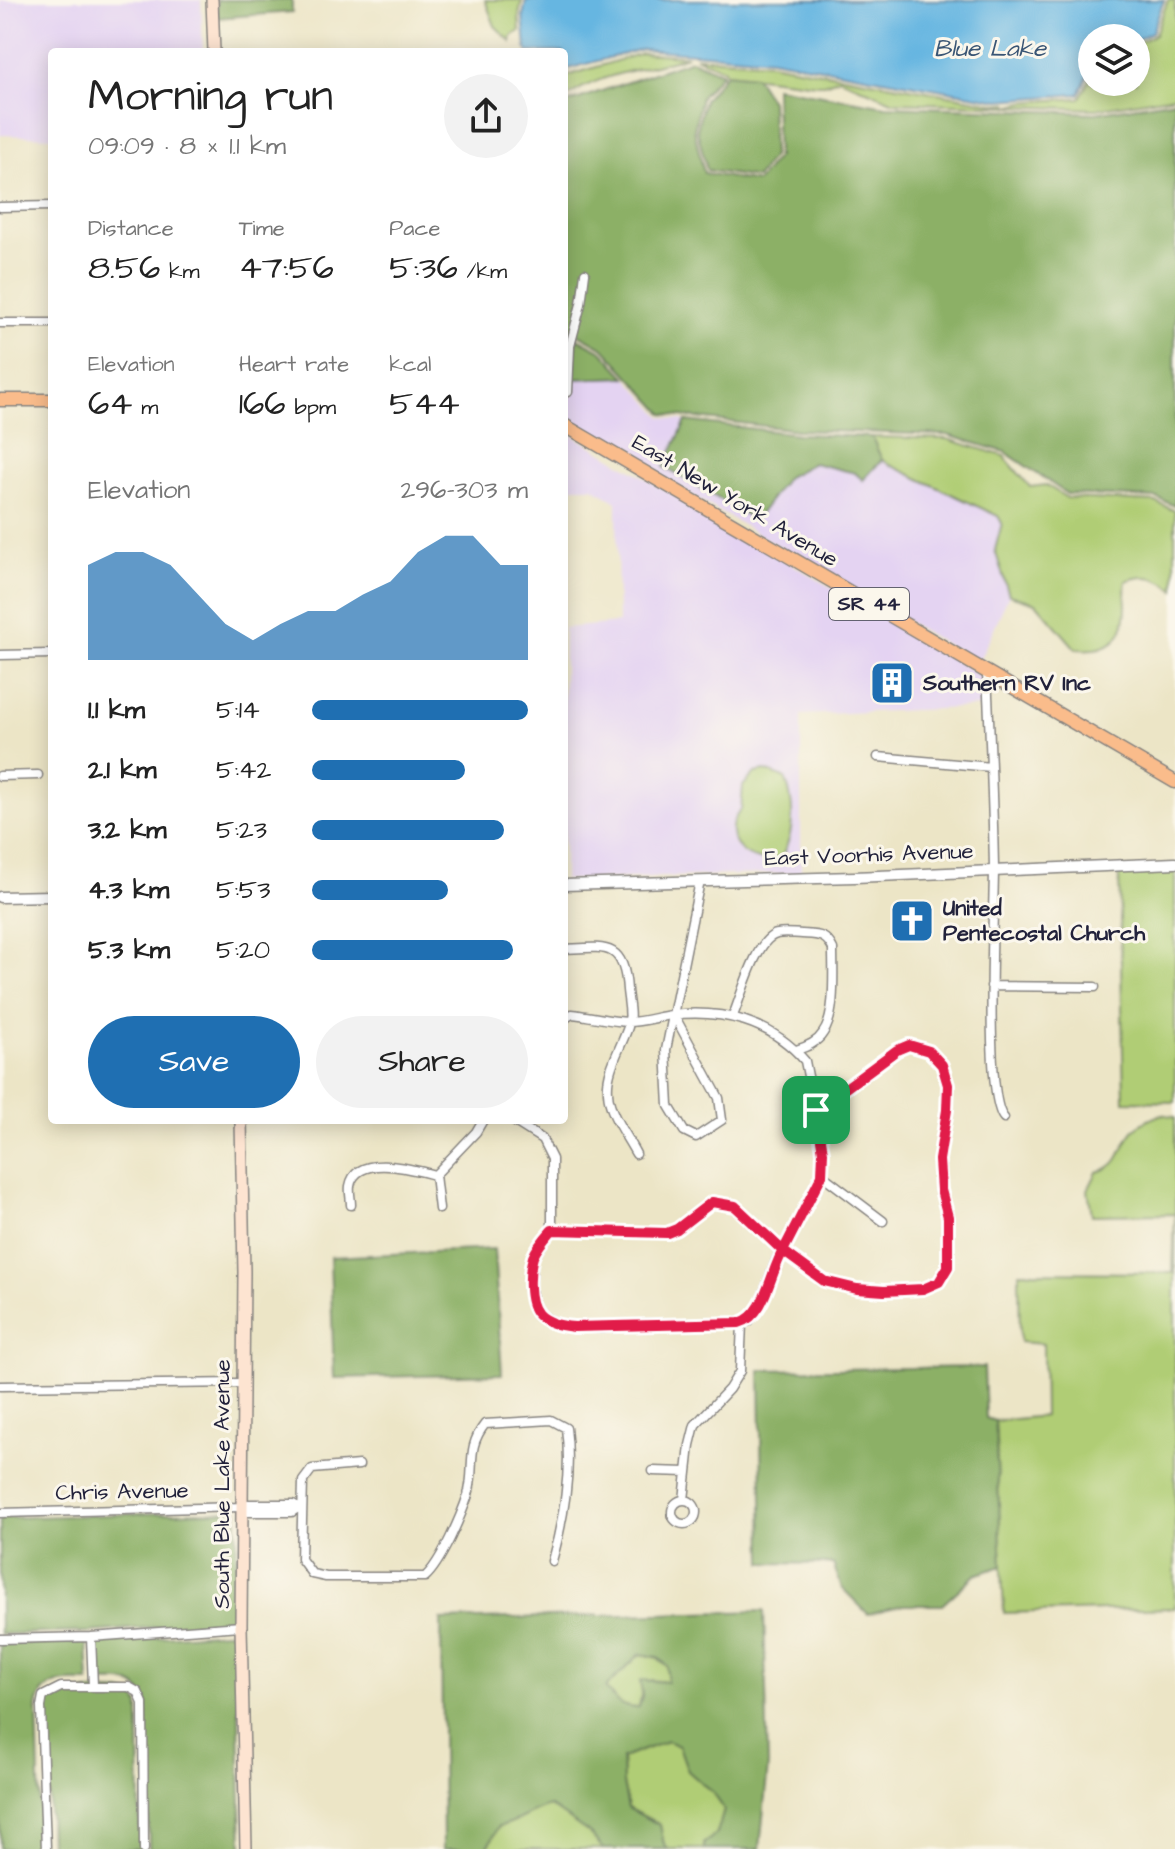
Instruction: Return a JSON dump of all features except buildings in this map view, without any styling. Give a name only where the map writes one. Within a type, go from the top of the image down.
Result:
[{"type":"main road","points":[[212,0],[214,48]]},
{"type":"main road","points":[[0,400],[48,400]]},
{"type":"main road","name":"East New York Avenue","points":[[568,427],[1175,782]]},
{"type":"main road","name":"South Blue Lake Avenue","points":[[241,1124],[244,1272],[241,1626],[246,1849]]},
{"type":"street","points":[[0,207],[48,206]]},
{"type":"street","points":[[568,369],[585,273]]},
{"type":"street","points":[[0,323],[48,323]]},
{"type":"street","points":[[0,655],[48,654]]},
{"type":"street","points":[[987,673],[994,871],[991,986],[997,1105],[1004,1118]]},
{"type":"street","points":[[878,757],[991,767]]},
{"type":"street","points":[[0,776],[38,775]]},
{"type":"street","name":"East Voorhis Avenue","points":[[568,885],[1175,863]]},
{"type":"street","points":[[674,1015],[719,1098],[722,1120],[696,1137],[684,1131],[669,1106],[666,1050],[700,881]]},
{"type":"street","points":[[0,897],[48,896]]},
{"type":"street","points":[[733,1016],[760,948],[767,938],[778,933],[821,935],[829,940],[833,949],[829,1021],[823,1034],[811,1045],[796,1050]]},
{"type":"street","points":[[568,949],[604,947],[621,959],[626,968],[630,1022],[607,1090],[614,1114],[636,1154]]},
{"type":"street","points":[[991,986],[1095,987]]},
{"type":"street","points":[[518,1124],[542,1139],[552,1159],[552,1230],[533,1258],[531,1287],[538,1314],[563,1326],[602,1328],[749,1321],[759,1307],[783,1251],[822,1175],[823,1152],[805,1061],[796,1050],[767,1029],[733,1016],[674,1015],[630,1022],[572,1014],[568,1016]]},
{"type":"street","points":[[552,1230],[667,1233],[712,1202],[735,1206],[783,1251],[824,1281],[857,1289],[923,1289],[939,1282],[948,1267],[948,1217],[941,1190],[939,1160],[948,1085],[942,1065],[929,1051],[909,1045],[897,1050],[816,1110]]},
{"type":"street","points":[[435,1175],[481,1124]]},
{"type":"street","points":[[351,1205],[350,1184],[356,1175],[366,1169],[385,1165],[435,1175]]},
{"type":"street","points":[[435,1175],[439,1209]]},
{"type":"street","points":[[822,1175],[883,1221]]},
{"type":"street","points":[[684,1500],[695,1425],[729,1389],[740,1371],[742,1323]]},
{"type":"street","points":[[0,1386],[242,1383]]},
{"type":"street","points":[[359,1465],[312,1469],[303,1481],[301,1559],[312,1574],[326,1577],[425,1577],[435,1568],[469,1494],[475,1437],[485,1424],[551,1420],[566,1428],[568,1446],[561,1530],[552,1561]]},
{"type":"street","points":[[653,1471],[687,1472]]},
{"type":"street","name":"Chris Avenue","points":[[0,1513],[243,1507],[248,1504],[293,1504],[300,1508]]},
{"type":"street","points":[[0,1639],[91,1637],[241,1626]]},
{"type":"street","points":[[91,1637],[93,1686]]},
{"type":"street","points":[[46,1849],[43,1696],[61,1687],[93,1686],[129,1687],[138,1692],[143,1703],[144,1849]]},
{"type":"shaded area","points":[[0,0],[201,0],[203,48],[48,48],[48,137],[0,135]]},
{"type":"shaded area","points":[[626,377],[662,417],[686,421],[664,467],[787,477],[813,463],[855,473],[863,480],[882,460],[998,516],[1002,523],[995,550],[1009,595],[978,663],[568,422],[568,397],[572,397],[573,379]]},
{"type":"shaded area","points":[[568,432],[983,677],[984,707],[801,715],[801,873],[568,880],[568,628],[618,623],[617,502],[593,487],[568,487]],"holes":[[[765,771],[785,778],[792,814],[787,847],[766,861],[743,854],[734,844],[736,816],[743,800],[741,793]]]},
{"type":"green space","points":[[217,0],[292,0],[292,12],[217,18]]},
{"type":"green space","points":[[485,0],[522,0],[520,31],[512,36],[511,42],[495,26]]},
{"type":"green space","points":[[1168,0],[1175,0],[1175,96],[1096,109],[1009,106],[1081,96],[1150,96],[1150,37],[1155,34]]},
{"type":"green space","points":[[642,53],[687,56],[608,77],[568,96],[568,76]]},
{"type":"green space","points":[[695,57],[770,63],[998,104],[1008,103],[1009,106],[894,102],[839,78],[816,84],[726,73]]},
{"type":"green space","points":[[691,60],[722,73],[701,97],[694,130],[704,173],[757,182],[777,157],[775,87],[886,106],[1096,113],[1175,100],[1175,506],[1157,498],[1067,494],[1005,452],[947,435],[798,430],[664,414],[604,348],[568,328],[568,103]]},
{"type":"green space","points":[[726,73],[755,76],[771,101],[773,156],[756,178],[707,170],[697,130],[704,100]]},
{"type":"green space","points":[[577,338],[602,351],[626,377],[573,379]]},
{"type":"green space","points":[[686,421],[798,434],[872,437],[882,460],[863,480],[855,473],[813,463],[787,477],[755,520],[664,467]]},
{"type":"green space","points":[[872,437],[947,439],[1004,456],[1030,487],[1046,485],[1067,498],[1156,502],[1175,511],[1175,590],[1152,578],[1126,581],[1125,619],[1118,636],[1106,646],[1076,649],[1036,603],[1009,595],[995,550],[1002,523],[998,516],[890,465],[880,458]]},
{"type":"green space","points":[[765,771],[785,778],[791,798],[791,828],[782,856],[759,859],[740,849],[732,831],[741,810],[743,786],[755,773]]},
{"type":"green space","points":[[1175,868],[1175,1102],[1124,1101],[1119,871]]},
{"type":"green space","points":[[1162,1114],[1175,1117],[1175,1214],[1092,1215],[1088,1190],[1097,1172],[1117,1160],[1137,1127]]},
{"type":"green space","points":[[1175,1214],[1175,1608],[1004,1613],[995,1421],[1044,1416],[1043,1344],[1020,1342],[1019,1272],[1173,1273]]},
{"type":"green space","points":[[494,1249],[502,1374],[334,1378],[330,1257]]},
{"type":"green space","points":[[984,1367],[986,1418],[995,1421],[1002,1566],[975,1575],[942,1605],[903,1605],[868,1614],[842,1588],[833,1564],[763,1563],[760,1370]]},
{"type":"green space","points":[[237,1511],[236,1621],[91,1632],[0,1634],[0,1518]]},
{"type":"green space","points":[[764,1611],[768,1765],[760,1849],[704,1849],[704,1843],[717,1834],[724,1809],[713,1793],[688,1771],[679,1746],[667,1741],[622,1758],[628,1808],[660,1825],[664,1845],[668,1849],[604,1849],[589,1833],[550,1806],[499,1826],[487,1849],[443,1849],[441,1620]],"holes":[[[640,1654],[658,1657],[667,1666],[667,1682],[640,1680],[642,1696],[639,1707],[624,1705],[605,1688]]]},
{"type":"green space","points":[[237,1631],[242,1849],[149,1849],[147,1701],[132,1684],[97,1682],[96,1642]]},
{"type":"green space","points":[[87,1642],[89,1682],[63,1682],[49,1686],[37,1707],[41,1849],[0,1849],[0,1644]]},
{"type":"green space","points":[[640,1654],[658,1658],[667,1666],[667,1682],[651,1680],[642,1689],[639,1707],[634,1708],[620,1703],[605,1688]]},
{"type":"green space","points":[[113,1691],[131,1695],[139,1704],[140,1849],[50,1849],[47,1699],[61,1692]]},
{"type":"green space","points":[[667,1741],[679,1746],[688,1771],[713,1793],[724,1809],[717,1834],[704,1843],[704,1849],[668,1849],[664,1845],[660,1825],[628,1808],[622,1758]]},
{"type":"green space","points":[[550,1806],[589,1833],[604,1849],[487,1849],[499,1826]]},
{"type":"water","name":"Blue Lake","points":[[526,0],[1164,0],[1150,33],[1150,24],[1078,24],[1078,94],[999,100],[771,59],[642,49],[568,69],[568,48],[526,48],[523,16]]},
{"type":"place","name":"Southern RV Inc","points":[[892,683]]},
{"type":"place","name":"United Pentecostal Church","points":[[912,921]]},
{"type":"route","points":[[816,1110],[823,1152],[822,1175],[783,1251],[776,1261],[759,1307],[749,1321],[602,1328],[563,1326],[538,1314],[531,1287],[533,1258],[552,1230],[667,1233],[712,1202],[735,1206],[783,1251],[824,1281],[857,1289],[884,1291],[923,1289],[939,1282],[948,1267],[948,1217],[941,1190],[939,1160],[948,1085],[942,1065],[929,1051],[909,1045],[897,1050],[816,1110]]}]
